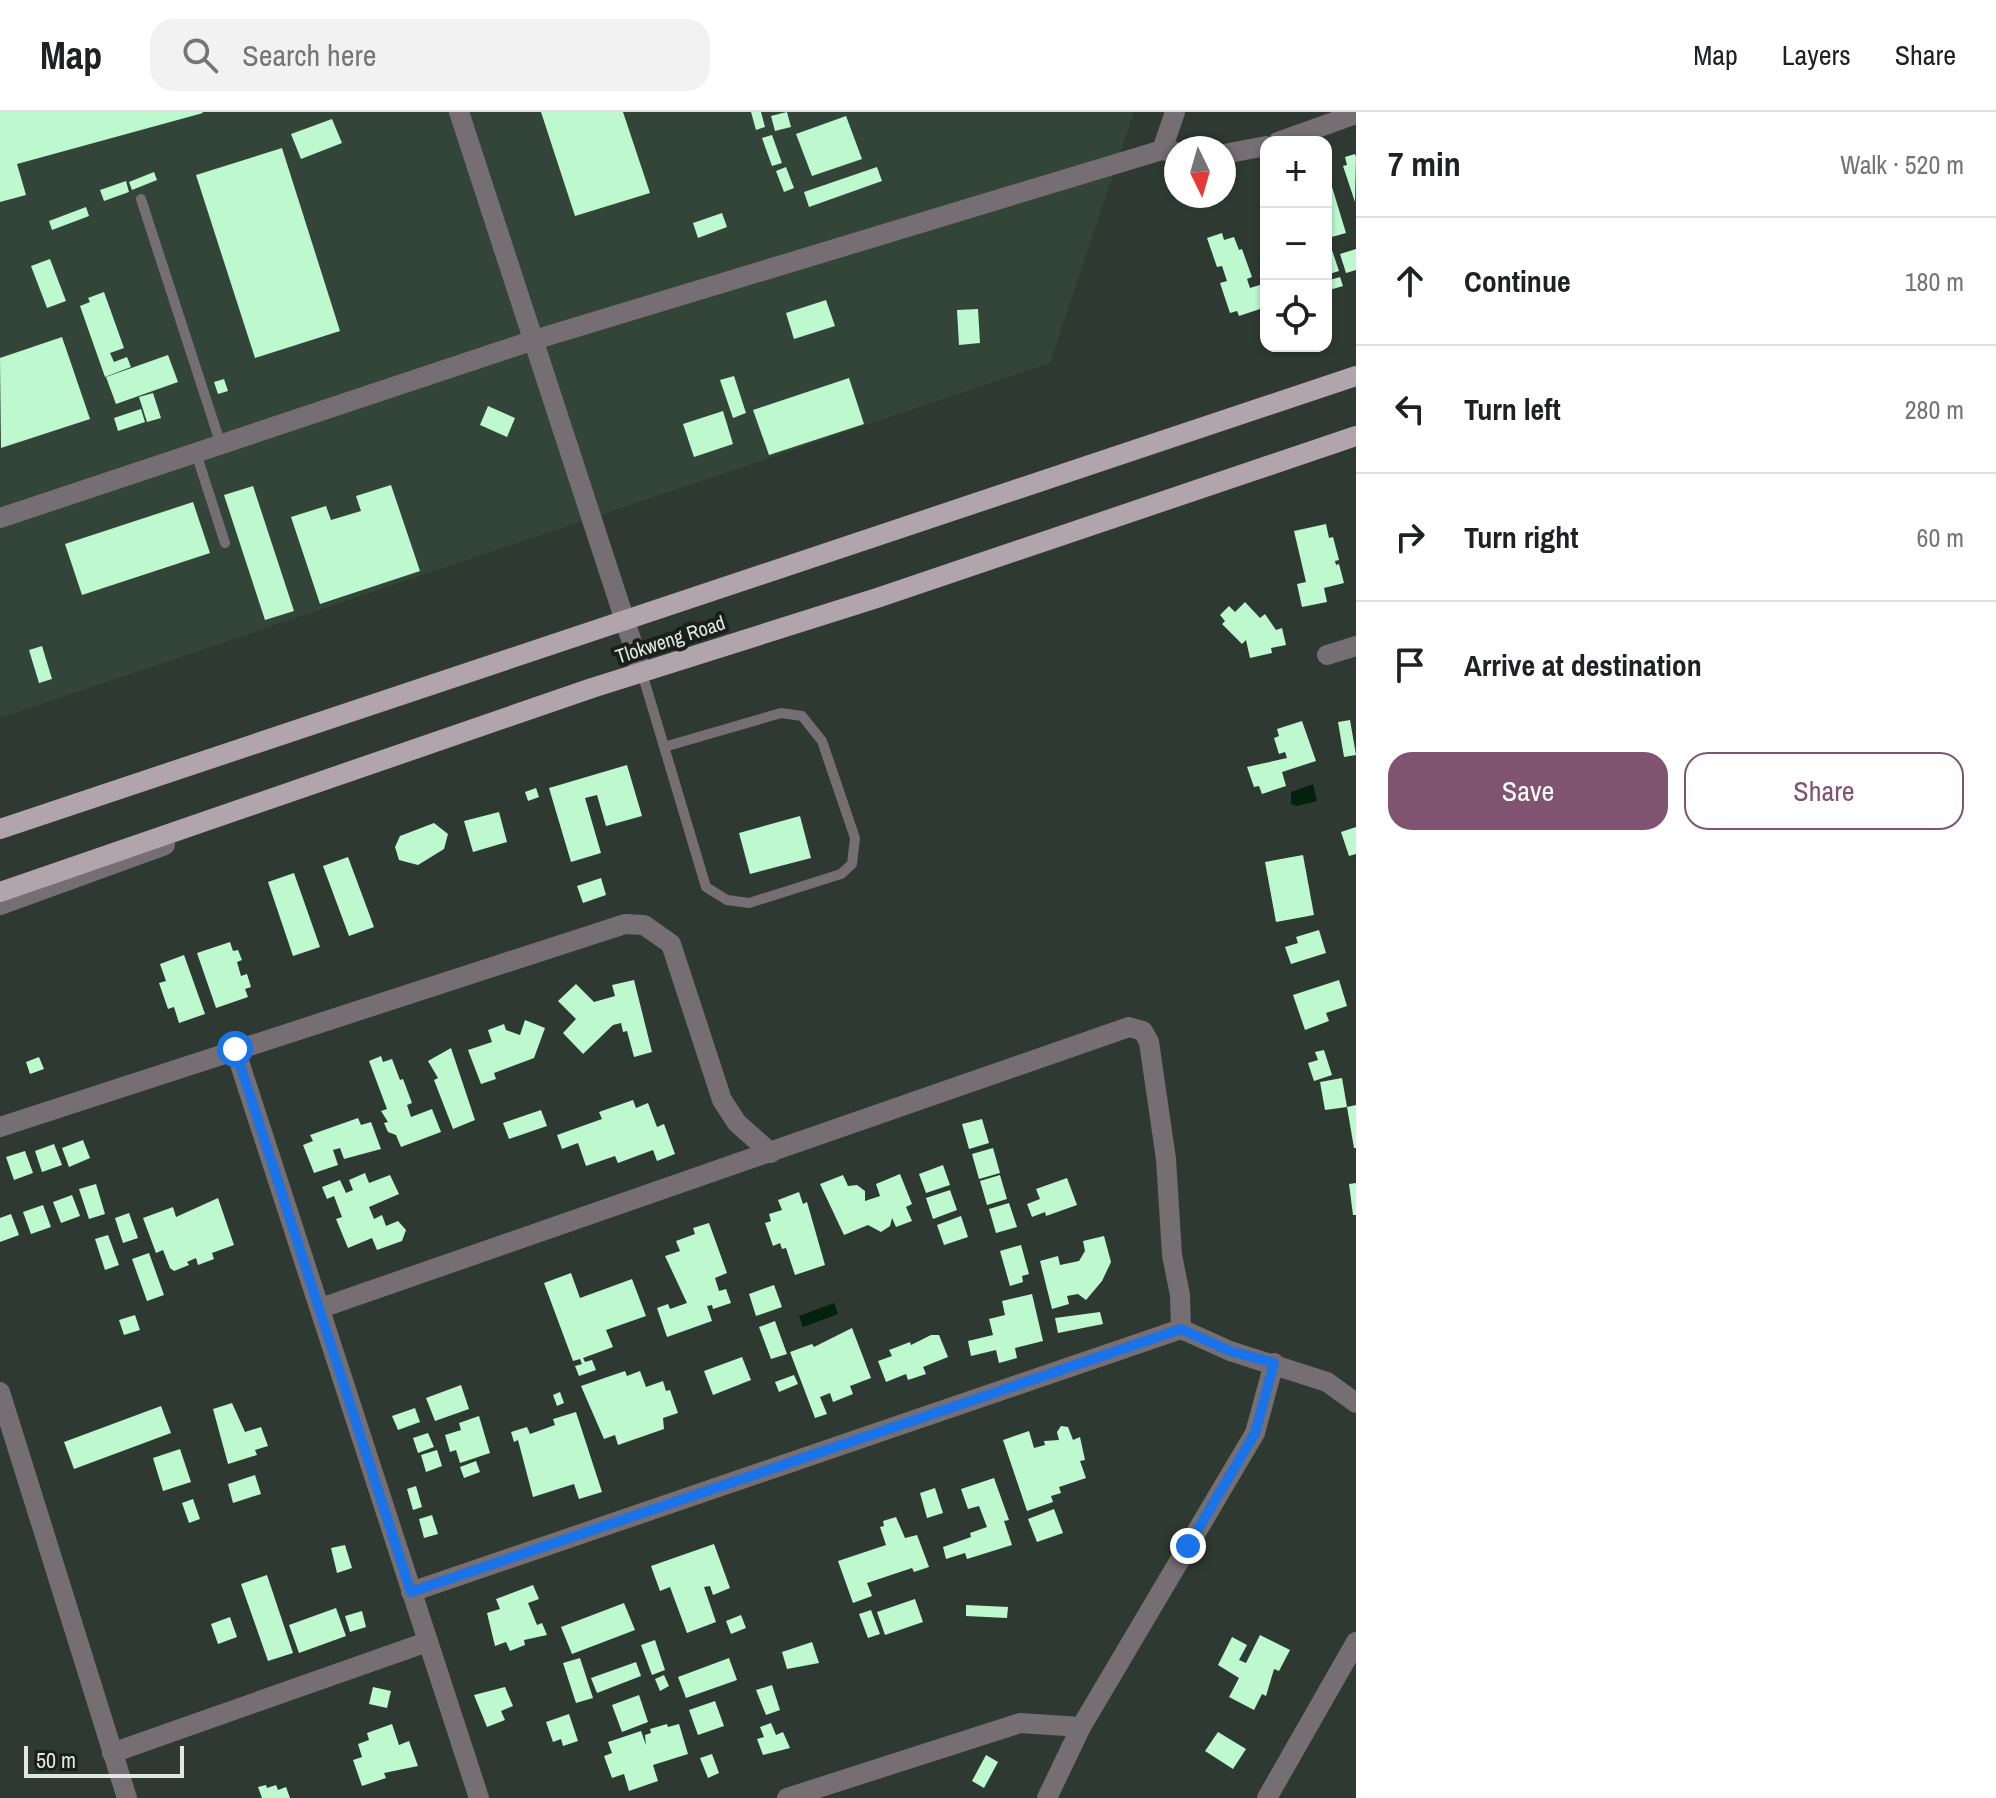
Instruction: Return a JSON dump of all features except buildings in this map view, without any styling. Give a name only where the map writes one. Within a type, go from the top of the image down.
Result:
[{"type":"main road","name":"Tlokweng Road","points":[[0,829],[1356,376]]},
{"type":"main road","name":"Tlokweng Road","points":[[0,892],[642,673],[1356,436]]},
{"type":"street","points":[[459,112],[642,673]]},
{"type":"street","points":[[1171,136],[1175,112]]},
{"type":"street","points":[[1295,136],[1356,114]]},
{"type":"street","points":[[1236,152],[1260,147]]},
{"type":"street","points":[[0,518],[534,340],[1164,152]]},
{"type":"street","points":[[1327,655],[1356,646]]},
{"type":"street","points":[[0,905],[171,843],[211,821]]},
{"type":"street","points":[[0,1127],[608,927],[644,925],[671,944],[728,1109],[771,1153]]},
{"type":"street","points":[[321,1308],[1129,1027],[1143,1031],[1149,1042],[1171,1202],[1172,1255],[1180,1295],[1181,1329]]},
{"type":"street","points":[[235,1049],[479,1798]]},
{"type":"street","points":[[411,1592],[1181,1329],[1230,1351],[1327,1382],[1356,1403]]},
{"type":"street","points":[[1047,1798],[1081,1727],[1255,1433],[1274,1363]]},
{"type":"street","points":[[0,1392],[127,1798]]},
{"type":"street","points":[[112,1753],[427,1642]]},
{"type":"street","points":[[1267,1798],[1356,1642]]},
{"type":"street","points":[[787,1798],[824,1792],[1020,1723],[1081,1727]]},
{"type":"lane","points":[[141,199],[221,445]]},
{"type":"lane","points":[[196,453],[225,543]]},
{"type":"lane","points":[[642,673],[664,747],[706,887],[727,900],[749,903],[841,874],[852,864],[855,838],[822,741],[802,716],[781,713],[664,747]]},
{"type":"shaded area","points":[[0,112],[1134,112],[1050,363],[0,718]]},
{"type":"shaded area","points":[[1313,784],[1317,801],[1297,806],[1291,804],[1291,792]]},
{"type":"shaded area","points":[[834,1303],[838,1314],[803,1327],[799,1316]]},
{"type":"route","points":[[235,1049],[411,1592],[1181,1329],[1230,1351],[1274,1363],[1255,1433],[1188,1546]]}]
